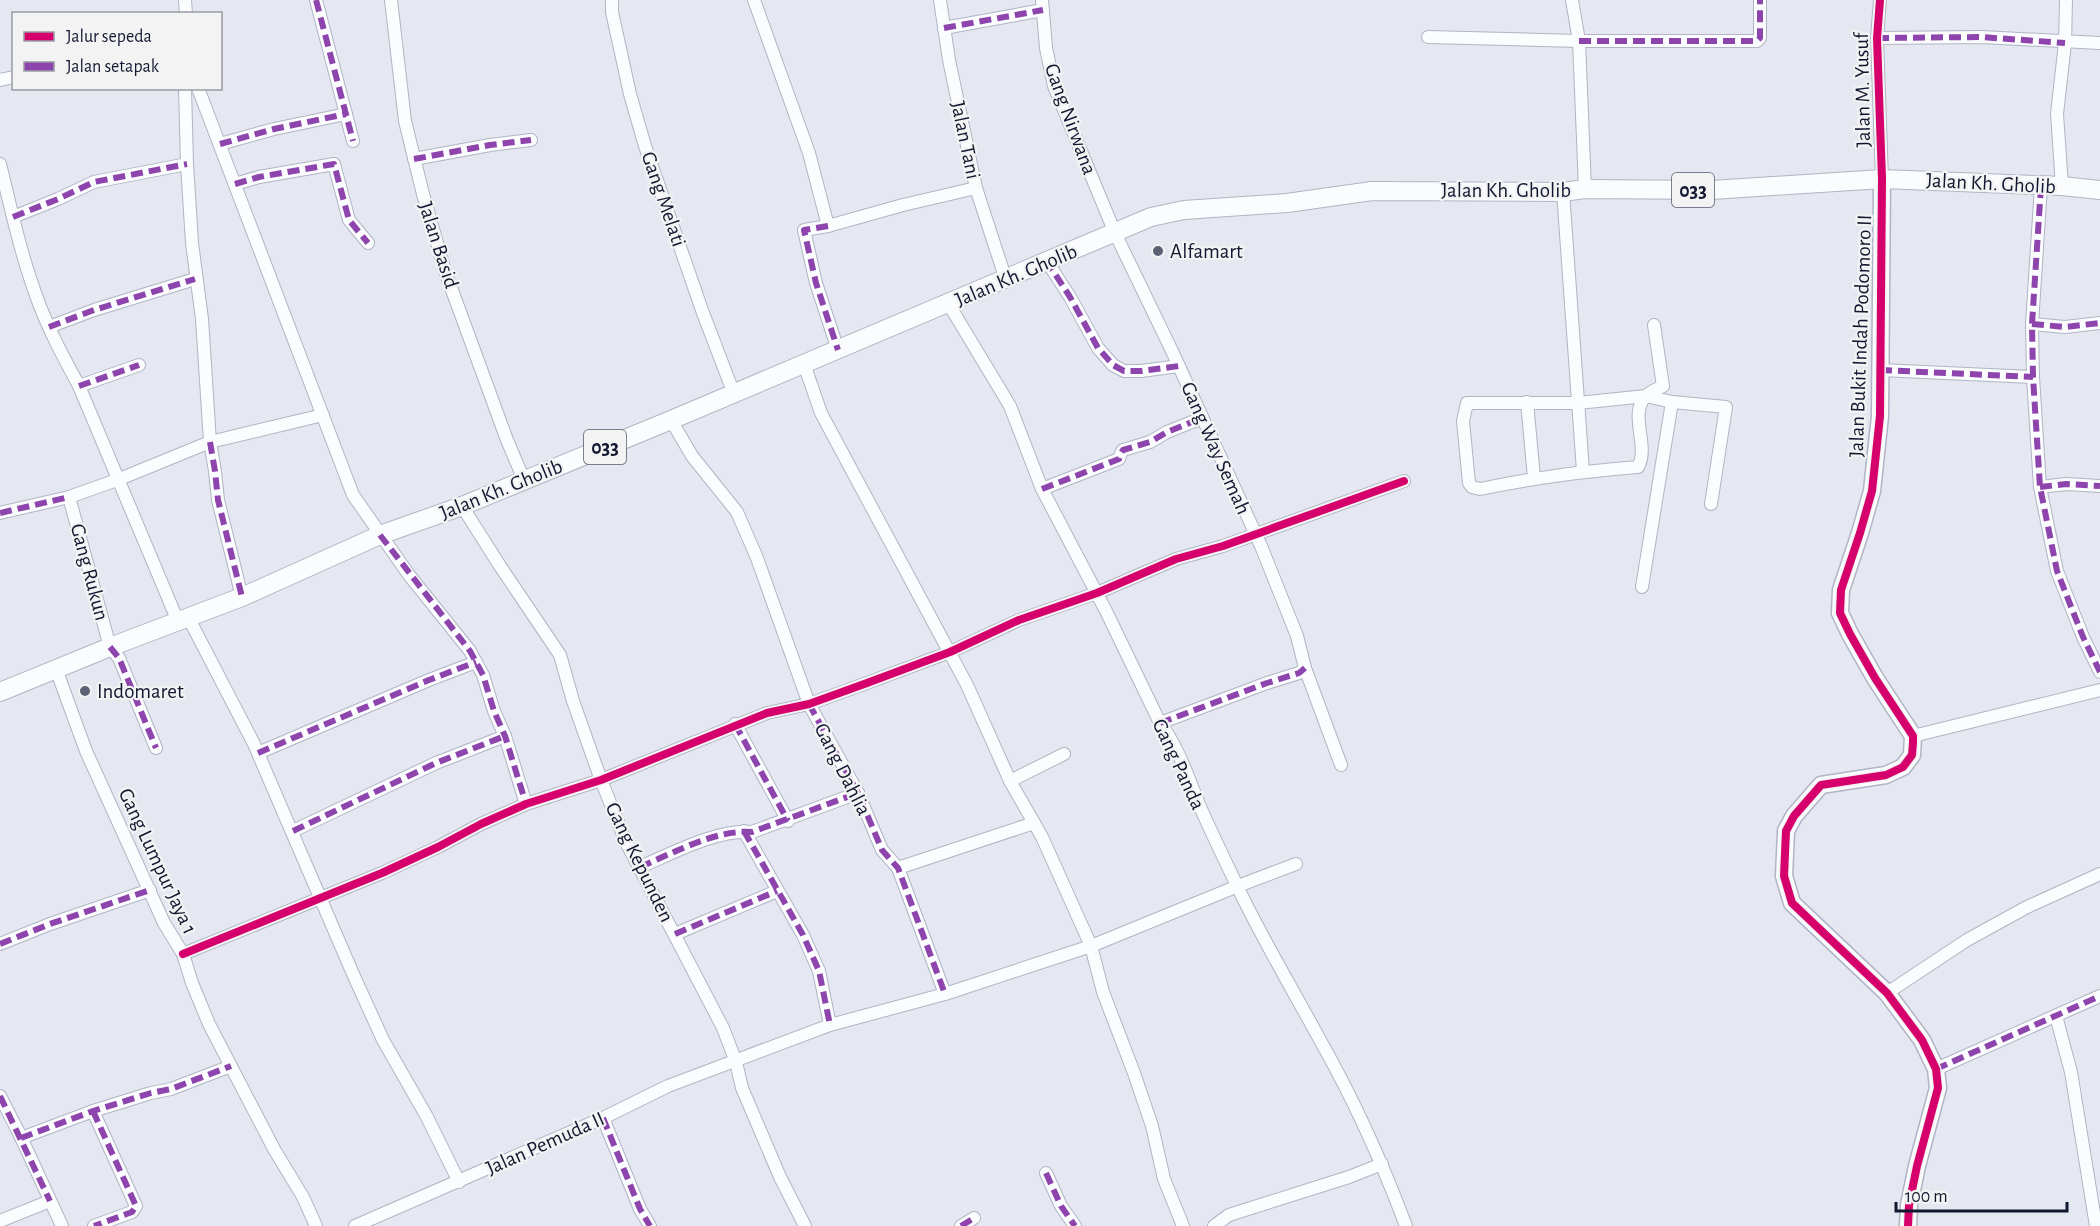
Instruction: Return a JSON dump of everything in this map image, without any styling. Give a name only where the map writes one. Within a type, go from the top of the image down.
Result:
[{"type":"main road","name":"Jalan Kh. Gholib","points":[[0,692],[110,647],[181,614],[242,597],[380,535],[462,506],[671,420],[1151,217],[1184,210],[1287,203],[1372,191],[1712,190],[1882,179],[2062,186],[2100,190]]},
{"type":"street","points":[[316,0],[353,141]]},
{"type":"street","name":"Jalan Basid","points":[[390,0],[405,121],[414,159],[446,271],[507,440],[524,480]]},
{"type":"street","name":"Gang Melati","points":[[612,0],[612,12],[630,94],[645,146],[703,313],[734,394]]},
{"type":"street","points":[[754,0],[808,153],[828,226]]},
{"type":"street","name":"Jalan Tani","points":[[940,0],[949,60],[976,188],[1005,278]]},
{"type":"street","points":[[1572,0],[1579,42],[1585,189]]},
{"type":"street","points":[[1428,37],[1579,42],[1757,41],[1760,38],[1760,0]]},
{"type":"street","name":"Jalan M. Yusuf","points":[[1880,0],[1877,38],[1882,179]]},
{"type":"street","points":[[2062,186],[2057,114],[2065,43],[2066,0]]},
{"type":"street","points":[[944,28],[1042,5]]},
{"type":"street","name":"Gang Nirwana","points":[[1042,5],[1046,48],[1054,86],[1115,233]]},
{"type":"street","points":[[1877,38],[1981,37],[2100,43]]},
{"type":"street","points":[[185,90],[187,164],[195,279],[202,319],[210,442],[218,500],[242,597]]},
{"type":"street","points":[[199,90],[353,495],[380,535],[470,651],[483,675],[526,804]]},
{"type":"street","points":[[220,144],[274,129],[346,114]]},
{"type":"street","points":[[414,159],[531,140]]},
{"type":"street","points":[[0,164],[37,298],[79,386],[117,480],[181,614],[258,753],[352,974],[383,1040],[427,1117],[459,1182]]},
{"type":"street","points":[[13,217],[94,182],[187,164]]},
{"type":"street","points":[[235,183],[334,164],[349,220],[368,243]]},
{"type":"street","name":"Jalan Bukit Indah Podomoro II","points":[[1882,179],[1880,416],[1872,491],[1841,590],[1840,613],[1875,678],[1913,736]]},
{"type":"street","points":[[2041,186],[2043,326],[2033,377],[2040,487],[2057,571],[2083,637],[2100,672]]},
{"type":"street","points":[[838,350],[816,283],[804,230],[828,226],[976,188]]},
{"type":"street","points":[[1563,192],[1583,471]]},
{"type":"street","name":"Gang Way Semah","points":[[1115,233],[1179,366],[1282,595],[1297,636],[1305,668],[1341,765]]},
{"type":"street","points":[[1046,260],[1070,297],[1098,348],[1113,365],[1124,371],[1179,366]]},
{"type":"street","points":[[49,327],[104,307],[195,279]]},
{"type":"street","name":"Gang Panda","points":[[948,303],[1010,406],[1042,489],[1097,593],[1160,723],[1170,736],[1204,815],[1285,979],[1326,1050],[1382,1164],[1406,1226]]},
{"type":"street","points":[[2043,326],[2100,323]]},
{"type":"street","points":[[1654,325],[1663,386],[1646,396],[1640,410],[1641,458],[1638,467],[1583,471],[1480,489],[1472,487],[1469,483],[1463,421],[1467,403],[1578,403],[1646,396],[1672,402],[1726,407],[1711,504]]},
{"type":"street","points":[[804,364],[820,413],[967,685],[1010,782],[1034,823],[1091,946],[1103,992],[1152,1126],[1164,1179],[1183,1226]]},
{"type":"street","points":[[79,386],[139,365]]},
{"type":"street","points":[[1880,370],[2033,377]]},
{"type":"street","points":[[1527,402],[1534,478]]},
{"type":"street","points":[[1642,587],[1672,402]]},
{"type":"street","points":[[0,513],[69,496],[117,480],[210,442],[323,415]]},
{"type":"street","points":[[1042,489],[1119,459],[1123,450],[1150,442],[1167,432],[1202,418]]},
{"type":"street","name":"Gang Dahlia","points":[[671,420],[692,456],[737,512],[757,558],[809,704],[858,793],[882,850],[898,868],[945,994]]},
{"type":"street","points":[[183,954],[438,848],[481,824],[526,804],[601,780],[690,745],[735,724],[767,713],[809,704],[950,652],[1019,620],[1097,593],[1176,559],[1199,555],[1404,481]]},
{"type":"street","points":[[2040,487],[2066,484],[2100,486]]},
{"type":"street","name":"Gang Rukun","points":[[69,496],[110,647],[119,658],[156,748]]},
{"type":"street","name":"Gang Kepunden","points":[[462,506],[560,655],[573,701],[626,842],[723,1028],[736,1062],[742,1088],[776,1167],[806,1226]]},
{"type":"street","points":[[258,753],[476,662]]},
{"type":"street","points":[[1160,723],[1299,673],[1305,668]]},
{"type":"street","name":"Gang Lumpur Jaya 1","points":[[56,669],[86,751],[164,923],[183,954],[200,1004],[274,1149],[303,1197],[316,1226]]},
{"type":"street","points":[[1908,1226],[1909,1205],[1917,1166],[1938,1088],[1936,1069],[1922,1040],[1887,993],[1792,903],[1784,876],[1786,831],[1794,816],[1821,785],[1886,775],[1903,767],[1912,755],[1913,736],[2100,690]]},
{"type":"street","points":[[735,724],[788,821]]},
{"type":"street","points":[[293,831],[436,763],[505,736]]},
{"type":"street","points":[[1010,782],[1064,754]]},
{"type":"street","points":[[640,867],[704,841],[744,831],[753,832],[788,821],[858,793]]},
{"type":"street","points":[[898,868],[1034,823]]},
{"type":"street","points":[[744,831],[803,935],[819,971],[830,1025]]},
{"type":"street","name":"Jalan Pemuda II","points":[[355,1226],[603,1118],[668,1086],[830,1025],[945,994],[1091,946],[1296,864]]},
{"type":"street","points":[[1887,993],[1967,940],[2027,907],[2100,874]]},
{"type":"street","points":[[0,945],[50,924],[150,890]]},
{"type":"street","points":[[675,934],[777,891]]},
{"type":"street","points":[[1936,1069],[2100,996]]},
{"type":"street","points":[[2056,1016],[2071,1072],[2096,1226]]},
{"type":"street","points":[[21,1138],[93,1111],[171,1089],[231,1066]]},
{"type":"street","points":[[0,1096],[62,1226]]},
{"type":"street","points":[[93,1111],[136,1206],[132,1212],[94,1226]]},
{"type":"street","points":[[603,1118],[640,1209],[650,1226]]},
{"type":"street","points":[[1214,1226],[1229,1215],[1349,1178],[1382,1164]]},
{"type":"street","points":[[1046,1173],[1061,1206],[1076,1226]]},
{"type":"street","points":[[0,1221],[50,1201]]},
{"type":"street","points":[[961,1226],[974,1218]]},
{"type":"marked path","points":[[316,0],[353,141]]},
{"type":"marked path","points":[[1579,41],[1757,41],[1760,38],[1760,0]]},
{"type":"marked path","points":[[944,28],[1043,10]]},
{"type":"marked path","points":[[1877,38],[1981,37],[2065,43]]},
{"type":"marked path","points":[[220,144],[274,129],[346,114]]},
{"type":"marked path","points":[[414,159],[531,140]]},
{"type":"marked path","points":[[13,217],[94,182],[187,164]]},
{"type":"marked path","points":[[235,184],[259,177],[334,164],[349,220],[368,243]]},
{"type":"marked path","points":[[2041,186],[2032,324],[2040,487],[2057,571],[2083,637],[2100,672]]},
{"type":"marked path","points":[[828,226],[804,230],[816,283],[838,350]]},
{"type":"marked path","points":[[1046,260],[1070,297],[1098,348],[1113,365],[1124,371],[1179,366]]},
{"type":"marked path","points":[[49,327],[94,310],[195,279]]},
{"type":"marked path","points":[[2032,324],[2065,327],[2100,323]]},
{"type":"marked path","points":[[79,386],[139,365]]},
{"type":"marked path","points":[[1880,370],[2033,377]]},
{"type":"marked path","points":[[1042,489],[1119,459],[1123,450],[1150,442],[1167,432],[1202,418]]},
{"type":"marked path","points":[[210,442],[218,500],[242,597]]},
{"type":"marked path","points":[[2040,487],[2066,484],[2100,486]]},
{"type":"marked path","points":[[0,513],[69,497]]},
{"type":"marked path","points":[[380,535],[470,651],[483,675],[526,804]]},
{"type":"marked path","points":[[110,647],[119,658],[156,748]]},
{"type":"marked path","points":[[258,753],[476,662]]},
{"type":"marked path","points":[[1160,723],[1299,673],[1305,668]]},
{"type":"marked path","points":[[809,704],[858,793],[882,850],[898,868],[945,994]]},
{"type":"marked path","points":[[735,724],[788,821]]},
{"type":"marked path","points":[[293,831],[436,763],[505,736]]},
{"type":"marked path","points":[[640,867],[710,838],[724,834],[752,832],[858,793]]},
{"type":"marked path","points":[[744,831],[803,935],[819,971],[830,1025]]},
{"type":"marked path","points":[[0,944],[50,924],[150,890]]},
{"type":"marked path","points":[[675,934],[777,891]]},
{"type":"marked path","points":[[1936,1069],[2100,996]]},
{"type":"marked path","points":[[21,1138],[93,1111],[171,1089],[231,1066]]},
{"type":"marked path","points":[[0,1096],[50,1201]]},
{"type":"marked path","points":[[93,1111],[136,1206],[132,1212],[94,1226]]},
{"type":"marked path","points":[[603,1118],[640,1209],[650,1226]]},
{"type":"marked path","points":[[1046,1173],[1061,1206],[1075,1226]]},
{"type":"marked path","points":[[961,1226],[974,1218]]},
{"type":"cycle path","points":[[1880,0],[1877,38],[1882,179],[1880,416],[1872,491],[1841,590],[1840,613],[1875,678],[1913,736],[1912,755],[1903,767],[1886,775],[1821,785],[1794,816],[1786,831],[1784,876],[1792,903],[1887,993],[1922,1040],[1936,1069],[1938,1088],[1917,1166],[1909,1205],[1908,1226]]},
{"type":"cycle path","points":[[183,954],[382,873],[526,804],[601,780],[767,713],[809,704],[950,652],[1019,620],[1097,593],[1176,559],[1223,546],[1404,481]]},
{"type":"place","name":"Alfamart","points":[[1158,251]]},
{"type":"place","name":"Indomaret","points":[[85,691]]}]
